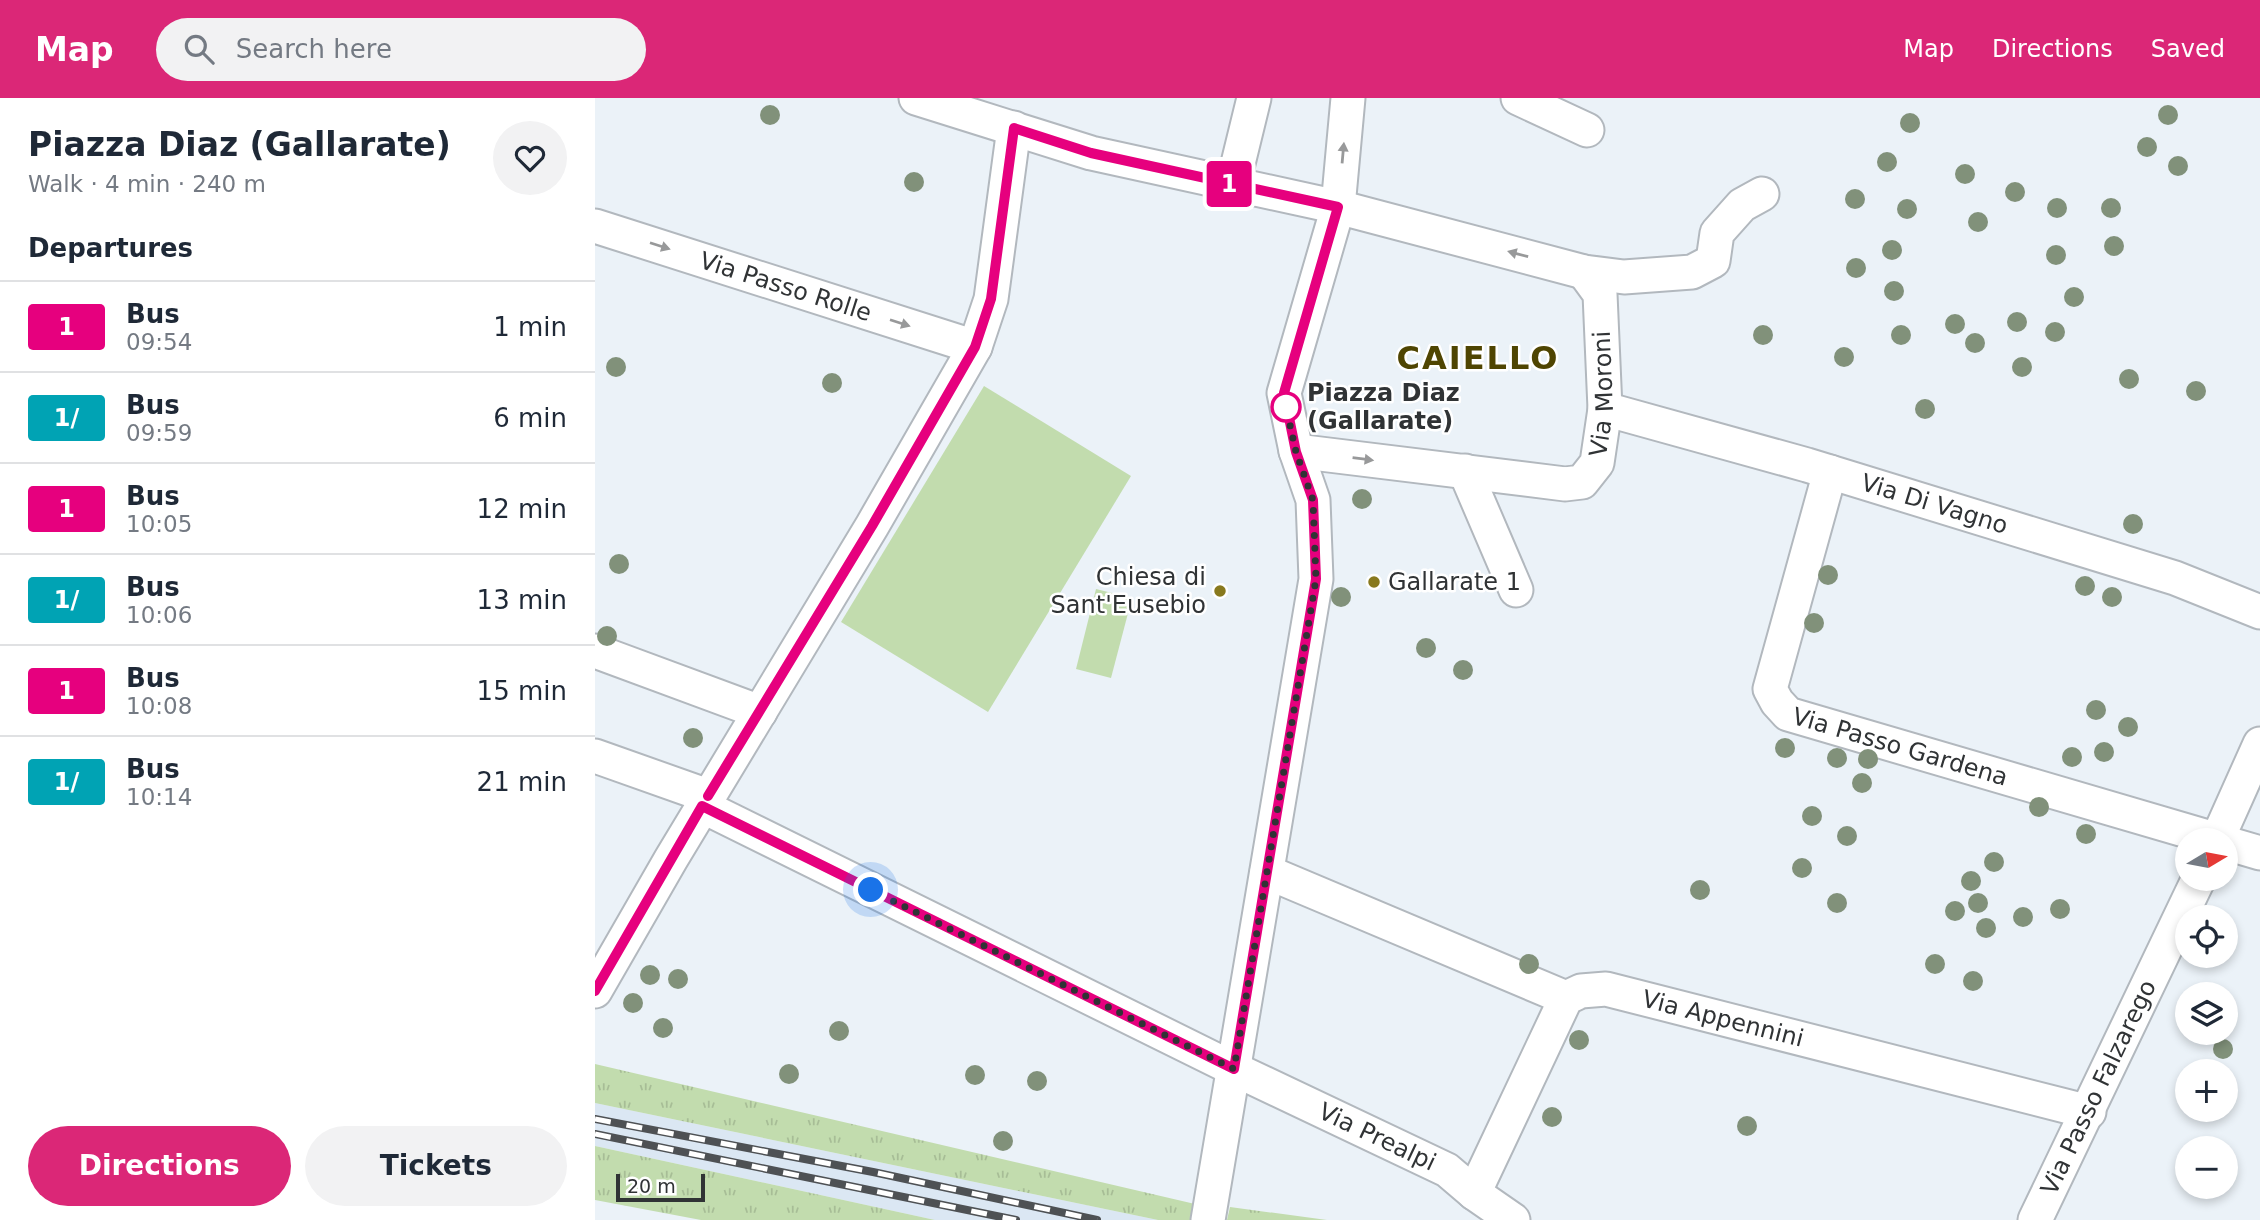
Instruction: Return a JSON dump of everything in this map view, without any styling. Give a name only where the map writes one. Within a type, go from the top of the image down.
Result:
[{"type":"street","points":[[916,98],[1000,115],[1091,153],[1338,207],[1584,272],[1624,277],[1692,272],[1713,261],[1717,233],[1742,205],[1762,194]]},
{"type":"street","points":[[1233,184],[1254,98]]},
{"type":"street","points":[[1208,1220],[1316,579],[1313,500],[1296,452],[1284,393],[1338,207],[1348,98]]},
{"type":"street","points":[[1518,98],[1587,130]]},
{"type":"street","points":[[595,991],[705,801],[872,526],[975,347],[991,299],[1000,115]]},
{"type":"street","name":"Via Passo Rolle","points":[[595,226],[975,347]]},
{"type":"street","name":"Via Moroni","points":[[1296,452],[1565,484],[1582,482],[1597,463],[1605,410],[1600,293],[1584,272]]},
{"type":"street","name":"Via Di Vagno","points":[[1605,410],[1830,472],[2175,578],[2260,612]]},
{"type":"street","points":[[1465,471],[1515,590]]},
{"type":"street","name":"Via Passo Gardena","points":[[1830,472],[1770,689],[1788,714],[2176,828]]},
{"type":"street","points":[[595,652],[760,712]]},
{"type":"street","points":[[2222,828],[2260,744]]},
{"type":"street","name":"Via Prealpi","points":[[595,756],[705,801],[1234,1069],[1447,1170],[1513,1220]]},
{"type":"street","points":[[2238,846],[2260,853]]},
{"type":"street","points":[[1267,872],[1566,998],[1474,1193]]},
{"type":"street","name":"Via Passo Falzarego","points":[[2035,1220],[2193,891]]},
{"type":"street","name":"Via Appennini","points":[[1566,998],[1581,991],[1606,989],[2089,1112]]},
{"type":"shaded area","points":[[595,1103],[1158,1220],[935,1220],[595,1146]]},
{"type":"green space","points":[[984,386],[1131,476],[988,712],[841,622]]},
{"type":"green space","points":[[1096,589],[1132,598],[1111,678],[1076,669]]},
{"type":"green space","points":[[595,1064],[1195,1204],[1191,1220],[1158,1220],[595,1103]]},
{"type":"green space","points":[[595,1146],[935,1220],[701,1220],[595,1200]]},
{"type":"green space","points":[[1230,1207],[1327,1220],[1227,1220]]},
{"type":"railway","points":[[595,1119],[873,1172],[1097,1220]]},
{"type":"railway","points":[[595,1134],[1016,1220]]},
{"type":"bus line","name":"1","points":[[595,991],[702,806],[1234,1069],[1316,579],[1313,500],[1296,452],[1284,393],[1338,207],[1091,153],[1014,128],[991,299],[975,347],[872,526],[708,796]]},
{"type":"place","name":"Piazza Diaz (Gallarate)","points":[[1286,407]]},
{"type":"place","name":"Gallarate 1","points":[[1374,582]]},
{"type":"place","name":"Chiesa di Sant'Eusebio","points":[[1220,591]]},
{"type":"district","name":"CAIELLO","points":[[1478,358]]},
{"type":"route","points":[[871,890],[1234,1069],[1316,579],[1313,500],[1296,452],[1286,407]]}]
